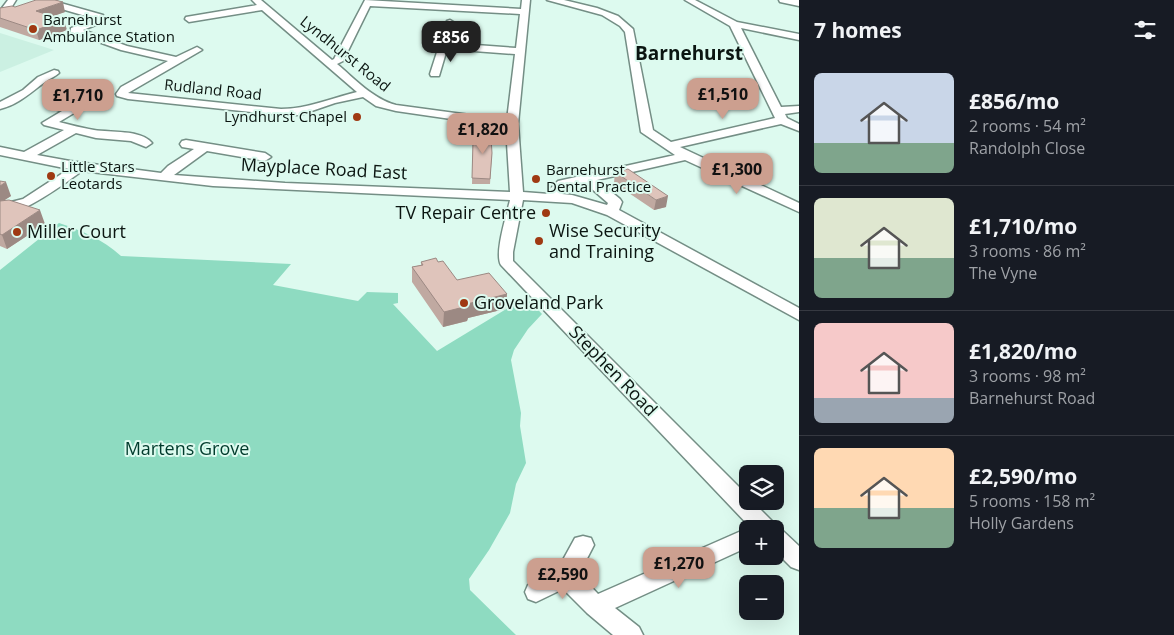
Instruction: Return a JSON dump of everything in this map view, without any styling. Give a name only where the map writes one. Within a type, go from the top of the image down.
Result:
[{"type":"street","points":[[9,11],[6,8],[12,0]]},
{"type":"street","points":[[517,197],[512,124],[526,0]]},
{"type":"street","points":[[551,0],[592,9],[607,15],[627,27],[630,31],[647,132],[686,156],[799,208]]},
{"type":"street","points":[[690,0],[734,24],[799,37]]},
{"type":"street","points":[[783,0],[799,3]]},
{"type":"street","name":"Rudland Road","points":[[44,1],[100,16],[100,20],[74,30],[124,48],[177,60]]},
{"type":"street","points":[[330,63],[338,61],[368,2],[524,12]]},
{"type":"street","points":[[189,19],[260,3]]},
{"type":"street","name":"Lyndhurst Road","points":[[260,3],[380,104],[396,108],[512,124]]},
{"type":"street","points":[[435,74],[450,23]]},
{"type":"street","points":[[734,24],[780,115],[799,128]]},
{"type":"street","points":[[442,46],[520,51]]},
{"type":"street","name":"Rudland Road","points":[[197,50],[125,89],[121,94],[280,112],[300,112],[331,101],[365,93]]},
{"type":"street","points":[[0,106],[25,93],[43,78],[54,73]]},
{"type":"street","points":[[48,123],[68,112],[68,109],[55,106],[62,102]]},
{"type":"street","points":[[669,146],[799,109]]},
{"type":"street","points":[[48,123],[72,130],[133,138],[146,143]]},
{"type":"street","points":[[26,156],[72,130]]},
{"type":"street","points":[[186,144],[265,157]]},
{"type":"street","points":[[165,177],[172,168],[202,148]]},
{"type":"street","name":"Mayplace Road East","points":[[0,151],[81,166],[165,177],[329,190],[572,199],[612,212],[799,316]]},
{"type":"street","points":[[556,198],[555,192],[558,187],[686,156]]},
{"type":"street","points":[[6,211],[16,205],[28,202],[81,166]]},
{"type":"street","points":[[588,179],[614,202],[612,212]]},
{"type":"street","name":"Stephen Road","points":[[517,197],[506,252],[506,262],[757,520]]},
{"type":"street","points":[[596,606],[739,541]]},
{"type":"street","points":[[536,592],[566,576],[583,545]]},
{"type":"street","points":[[784,546],[799,560]]},
{"type":"street","points":[[566,576],[596,606],[631,635]]},
{"type":"shaded area","points":[[0,33],[54,50],[0,72]]},
{"type":"green space","name":"Martens Grove","points":[[59,223],[92,236],[121,256],[291,264],[273,285],[358,301],[367,292],[398,293],[398,303],[393,304],[437,351],[526,297],[542,314],[528,329],[514,350],[511,360],[521,413],[520,426],[526,463],[516,484],[510,513],[489,550],[469,579],[470,590],[516,635],[0,635],[0,270]]},
{"type":"building","points":[[36,0],[63,2],[36,11],[64,20],[36,30],[0,18],[0,8],[15,7]]},
{"type":"building","points":[[490,122],[492,153],[490,179],[472,178],[473,141],[477,141],[478,135]]},
{"type":"building","points":[[628,169],[668,196],[656,200],[615,172]]},
{"type":"building","points":[[9,200],[40,210],[2,235],[0,234],[0,201]]},
{"type":"building","points":[[436,258],[438,262],[443,261],[457,280],[489,273],[507,294],[444,312],[412,267],[423,265],[421,262]]},
{"type":"place","name":"Barnehurst Ambulance Station","points":[[33,29]]},
{"type":"place","name":"Lyndhurst Chapel","points":[[357,117]]},
{"type":"place","name":"Little Stars Leotards","points":[[51,176]]},
{"type":"place","name":"Barnehurst Dental Practice","points":[[536,179]]},
{"type":"place","name":"TV Repair Centre","points":[[546,213]]},
{"type":"place","name":"Miller Court","points":[[17,232]]},
{"type":"place","name":"Wise Security and Training","points":[[539,241]]},
{"type":"place","name":"Groveland Park","points":[[464,303]]},
{"type":"district","name":"Barnehurst","points":[[689,53]]}]
